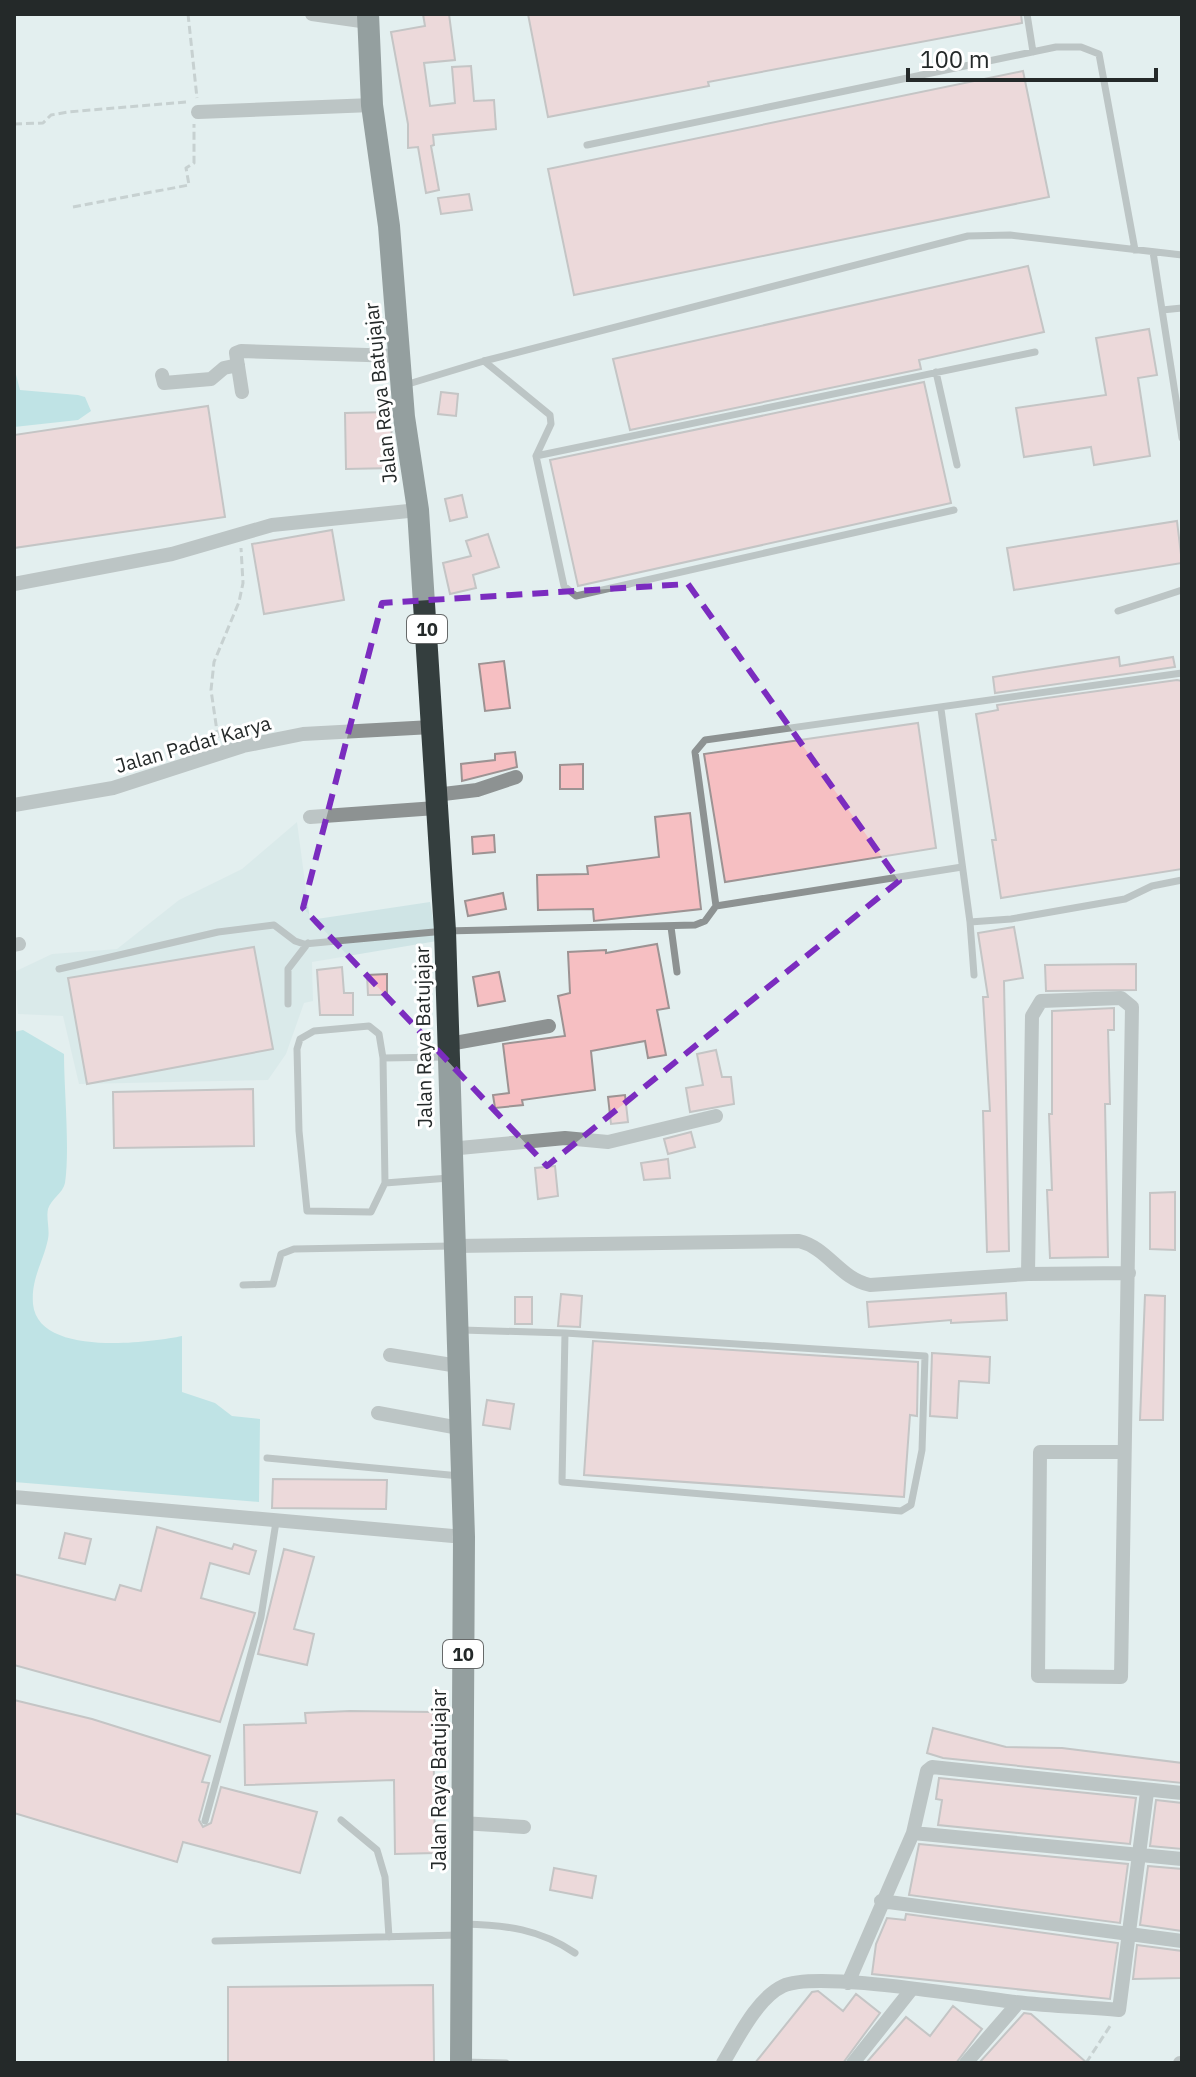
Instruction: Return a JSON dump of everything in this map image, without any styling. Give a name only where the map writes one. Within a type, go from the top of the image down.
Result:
[{"type":"highway","name":"Jalan Raya Batujajar","points":[[368,18],[372,105],[389,226],[402,386],[418,510],[445,931],[449,1149],[464,1537],[461,2062]]},
{"type":"street","points":[[312,14],[368,18]]},
{"type":"street","points":[[198,112],[372,105]]},
{"type":"street","points":[[242,392],[236,353],[241,351],[399,356]]},
{"type":"street","points":[[162,375],[164,383],[211,379],[224,368],[238,365]]},
{"type":"street","points":[[14,584],[172,554],[272,525],[418,510]]},
{"type":"street","name":"Jalan Padat Karya","points":[[14,805],[113,788],[219,755],[303,734],[432,727]]},
{"type":"street","points":[[310,817],[436,802],[516,777]]},
{"type":"street","points":[[1028,1274],[1032,1016],[1041,1001],[1121,998],[1132,1007],[1121,1677],[1038,1676],[1040,1452],[1123,1452]]},
{"type":"street","points":[[448,1051],[549,1026]]},
{"type":"street","points":[[449,1149],[565,1138],[598,1142],[625,1140],[716,1116]]},
{"type":"street","points":[[455,1246],[799,1241],[817,1248],[847,1277],[870,1285],[1028,1274],[1129,1273]]},
{"type":"street","points":[[390,1355],[458,1366]]},
{"type":"street","points":[[378,1413],[459,1428]]},
{"type":"street","points":[[14,1497],[464,1537]]},
{"type":"street","points":[[848,1983],[913,1833],[927,1771],[932,1767],[1147,1792],[1182,1793]]},
{"type":"street","points":[[723,2063],[777,1990],[793,1983],[848,1983],[1018,2003],[1119,2010],[1147,1792]]},
{"type":"street","points":[[462,1823],[524,1827]]},
{"type":"street","points":[[913,1833],[1182,1859]]},
{"type":"street","points":[[881,1901],[1182,1941]]},
{"type":"street","points":[[853,2063],[911,1990]]},
{"type":"street","points":[[966,2063],[1018,2003]]},
{"type":"lane","points":[[1027,14],[1033,52]]},
{"type":"lane","points":[[587,145],[1071,46],[1099,54],[1135,250]]},
{"type":"lane","points":[[402,386],[484,361],[968,236],[1010,235],[1182,255]]},
{"type":"lane","points":[[1153,252],[1182,438]]},
{"type":"lane","points":[[1162,310],[1182,308]]},
{"type":"lane","points":[[536,456],[1035,352]]},
{"type":"lane","points":[[484,361],[550,415],[551,424],[536,456],[564,586],[576,596],[954,510]]},
{"type":"lane","points":[[936,372],[957,465]]},
{"type":"lane","points":[[1118,611],[1182,590]]},
{"type":"lane","points":[[59,969],[218,932],[274,925],[295,941],[308,943],[445,931],[671,927],[705,921],[716,906],[695,752],[700,742],[1182,673]]},
{"type":"lane","points":[[941,709],[970,922],[974,975]]},
{"type":"lane","points":[[716,906],[962,867]]},
{"type":"lane","points":[[970,922],[1011,919],[1125,899],[1152,886],[1182,880]]},
{"type":"lane","points":[[671,927],[677,972]]},
{"type":"lane","points":[[288,1004],[288,969],[308,943]]},
{"type":"lane","points":[[369,1026],[379,1034],[383,1058],[385,1183],[376,1209],[371,1212],[307,1211],[299,1131],[297,1049],[300,1039],[314,1031],[369,1026]]},
{"type":"lane","points":[[383,1058],[448,1051]]},
{"type":"lane","points":[[385,1183],[451,1177]]},
{"type":"lane","points":[[243,1285],[273,1284],[278,1278],[280,1256],[294,1249],[455,1246]]},
{"type":"lane","points":[[457,1329],[565,1333],[925,1356],[922,1450],[911,1505],[901,1511],[562,1482],[565,1333]]},
{"type":"lane","points":[[267,1458],[462,1476]]},
{"type":"lane","points":[[205,1821],[261,1617],[276,1522]]},
{"type":"lane","points":[[341,1820],[377,1850],[385,1877],[389,1937]]},
{"type":"lane","points":[[215,1941],[389,1937],[461,1929],[533,1931],[552,1937],[575,1953]]},
{"type":"lane","points":[[461,2062],[506,2063]]},
{"type":"path","points":[[14,124],[43,123],[51,115],[68,112],[197,100],[188,14]]},
{"type":"path","points":[[73,207],[189,185],[186,168],[194,163],[193,128],[198,112]]},
{"type":"path","points":[[219,755],[211,690],[214,662],[243,583],[241,532]]},
{"type":"path","points":[[1086,2063],[1119,2010]]},
{"type":"highlighted area","points":[[688,584],[899,881],[547,1166],[303,908],[382,603]]},
{"type":"shaded area","points":[[14,367],[20,390],[85,397],[91,411],[78,420],[14,427]]},
{"type":"shaded area","points":[[297,822],[310,920],[430,902],[437,941],[312,962],[313,1001],[304,1003],[286,1054],[268,1080],[79,1084],[63,1016],[18,1014],[14,972],[52,954],[117,949],[179,900],[242,869]]},
{"type":"shaded area","points":[[23,1030],[64,1054],[65,1183],[48,1209],[48,1239],[34,1286],[33,1304],[39,1321],[54,1332],[73,1339],[97,1342],[121,1343],[182,1336],[182,1392],[215,1403],[232,1416],[260,1419],[259,1502],[14,1482],[14,1032]]},
{"type":"building","points":[[423,14],[449,14],[455,60],[424,63],[430,106],[455,103],[452,67],[471,66],[474,101],[494,100],[496,129],[433,135],[434,145],[431,146],[439,190],[426,193],[418,147],[408,148],[408,124],[391,32],[425,26]]},
{"type":"building","points":[[528,14],[1021,14],[1022,23],[708,82],[709,86],[548,117]]},
{"type":"building","points":[[1023,71],[1049,197],[574,295],[548,169]]},
{"type":"building","points":[[469,194],[472,210],[441,214],[438,198]]},
{"type":"building","points":[[1028,266],[1044,332],[919,360],[921,369],[630,430],[613,359]]},
{"type":"building","points":[[1149,329],[1157,375],[1138,378],[1150,456],[1094,465],[1091,447],[1024,457],[1016,408],[1106,395],[1096,338]]},
{"type":"building","points":[[924,382],[951,503],[578,586],[550,460]]},
{"type":"building","points":[[441,392],[458,394],[456,416],[438,414]]},
{"type":"building","points":[[208,406],[225,517],[14,548],[14,435]]},
{"type":"building","points":[[390,412],[394,468],[346,469],[345,413]]},
{"type":"building","points":[[462,495],[467,517],[450,521],[445,499]]},
{"type":"building","points":[[1177,521],[1182,563],[1014,590],[1007,548]]},
{"type":"building","points":[[332,530],[344,600],[264,614],[252,544]]},
{"type":"building","points":[[488,534],[499,567],[473,575],[476,588],[450,594],[443,563],[471,556],[466,541]]},
{"type":"building","points":[[1119,657],[1120,666],[1173,657],[1175,667],[995,693],[993,677]]},
{"type":"building","points":[[504,661],[510,708],[485,711],[479,664]]},
{"type":"building","points":[[1182,681],[1182,869],[1001,898],[992,840],[996,840],[976,714],[998,710],[997,705]]},
{"type":"building","points":[[918,723],[936,848],[725,882],[704,754]]},
{"type":"building","points":[[515,752],[517,767],[462,781],[461,764],[495,760],[495,754]]},
{"type":"building","points":[[583,764],[583,789],[560,789],[560,765]]},
{"type":"building","points":[[690,813],[701,909],[594,921],[593,909],[538,910],[537,875],[588,874],[587,866],[659,857],[655,817]]},
{"type":"building","points":[[494,835],[495,852],[473,854],[472,837]]},
{"type":"building","points":[[503,893],[506,909],[468,916],[465,901]]},
{"type":"building","points":[[1014,927],[1023,978],[1004,981],[1009,1251],[987,1252],[983,1111],[990,1111],[983,997],[988,997],[978,933]]},
{"type":"building","points":[[657,944],[669,1008],[657,1010],[666,1055],[648,1058],[645,1041],[591,1051],[595,1090],[522,1100],[523,1105],[495,1108],[493,1095],[509,1093],[503,1044],[565,1036],[558,996],[570,993],[568,952],[606,950],[606,953]]},
{"type":"building","points":[[254,947],[273,1049],[87,1084],[68,978]]},
{"type":"building","points":[[1136,964],[1136,990],[1046,991],[1045,965]]},
{"type":"building","points":[[342,967],[344,993],[353,993],[353,1015],[320,1015],[317,970]]},
{"type":"building","points":[[499,972],[505,1001],[478,1006],[473,977]]},
{"type":"building","points":[[387,974],[387,995],[368,995],[367,975]]},
{"type":"building","points":[[1114,1008],[1114,1030],[1108,1030],[1110,1104],[1105,1104],[1108,1257],[1050,1258],[1047,1190],[1052,1190],[1049,1114],[1052,1114],[1052,1011]]},
{"type":"building","points":[[716,1050],[722,1077],[731,1077],[734,1104],[690,1112],[686,1088],[703,1085],[697,1054]]},
{"type":"building","points":[[253,1089],[254,1146],[114,1148],[113,1092]]},
{"type":"building","points":[[625,1095],[628,1122],[611,1124],[608,1097]]},
{"type":"building","points":[[691,1132],[695,1147],[668,1154],[664,1139]]},
{"type":"building","points":[[668,1159],[670,1178],[644,1180],[641,1163]]},
{"type":"building","points":[[555,1166],[558,1196],[538,1199],[535,1168]]},
{"type":"building","points":[[1175,1192],[1175,1250],[1150,1249],[1150,1193]]},
{"type":"building","points":[[1006,1293],[1007,1320],[951,1323],[951,1320],[869,1327],[867,1302]]},
{"type":"building","points":[[561,1294],[582,1296],[580,1327],[558,1326]]},
{"type":"building","points":[[1145,1295],[1165,1296],[1163,1420],[1140,1420]]},
{"type":"building","points":[[515,1297],[532,1297],[532,1324],[515,1324]]},
{"type":"building","points":[[593,1341],[918,1362],[917,1416],[910,1415],[904,1497],[584,1475]]},
{"type":"building","points":[[932,1353],[990,1357],[989,1383],[959,1381],[957,1418],[930,1416]]},
{"type":"building","points":[[487,1400],[514,1404],[510,1429],[483,1425]]},
{"type":"building","points":[[273,1479],[387,1480],[386,1509],[272,1508]]},
{"type":"building","points":[[157,1527],[232,1549],[234,1544],[256,1551],[249,1574],[210,1563],[201,1598],[255,1613],[220,1722],[14,1665],[14,1574],[115,1600],[120,1585],[141,1591]]},
{"type":"building","points":[[65,1533],[91,1539],[85,1564],[59,1558]]},
{"type":"building","points":[[284,1549],[314,1557],[294,1629],[314,1634],[307,1665],[258,1654]]},
{"type":"building","points":[[14,1700],[92,1719],[210,1756],[202,1782],[209,1783],[199,1820],[203,1827],[211,1823],[221,1787],[317,1812],[300,1873],[183,1842],[177,1862],[14,1813]]},
{"type":"building","points":[[433,1712],[435,1853],[395,1854],[394,1780],[245,1785],[244,1725],[306,1723],[305,1713]]},
{"type":"building","points":[[933,1728],[1006,1747],[1062,1748],[1182,1763],[1182,1783],[943,1758],[927,1753]]},
{"type":"building","points":[[939,1778],[1136,1798],[1130,1844],[938,1825],[942,1800],[936,1799]]},
{"type":"building","points":[[1156,1800],[1182,1803],[1182,1849],[1150,1846]]},
{"type":"building","points":[[919,1844],[1128,1864],[1120,1923],[909,1895]]},
{"type":"building","points":[[1148,1866],[1182,1869],[1182,1931],[1140,1925]]},
{"type":"building","points":[[554,1868],[596,1876],[592,1898],[550,1890]]},
{"type":"building","points":[[906,1914],[1118,1943],[1110,1999],[872,1974],[876,1944],[887,1918],[905,1920]]},
{"type":"building","points":[[1137,1945],[1182,1951],[1182,1978],[1133,1979]]},
{"type":"building","points":[[433,1985],[434,2063],[228,2063],[228,1987]]},
{"type":"building","points":[[818,1991],[843,2011],[856,1994],[880,2013],[843,2063],[755,2063],[812,1992]]},
{"type":"building","points":[[953,2006],[982,2029],[956,2063],[866,2063],[906,2017],[930,2036]]},
{"type":"building","points":[[1024,2013],[1031,2014],[1087,2063],[979,2063]]}]
